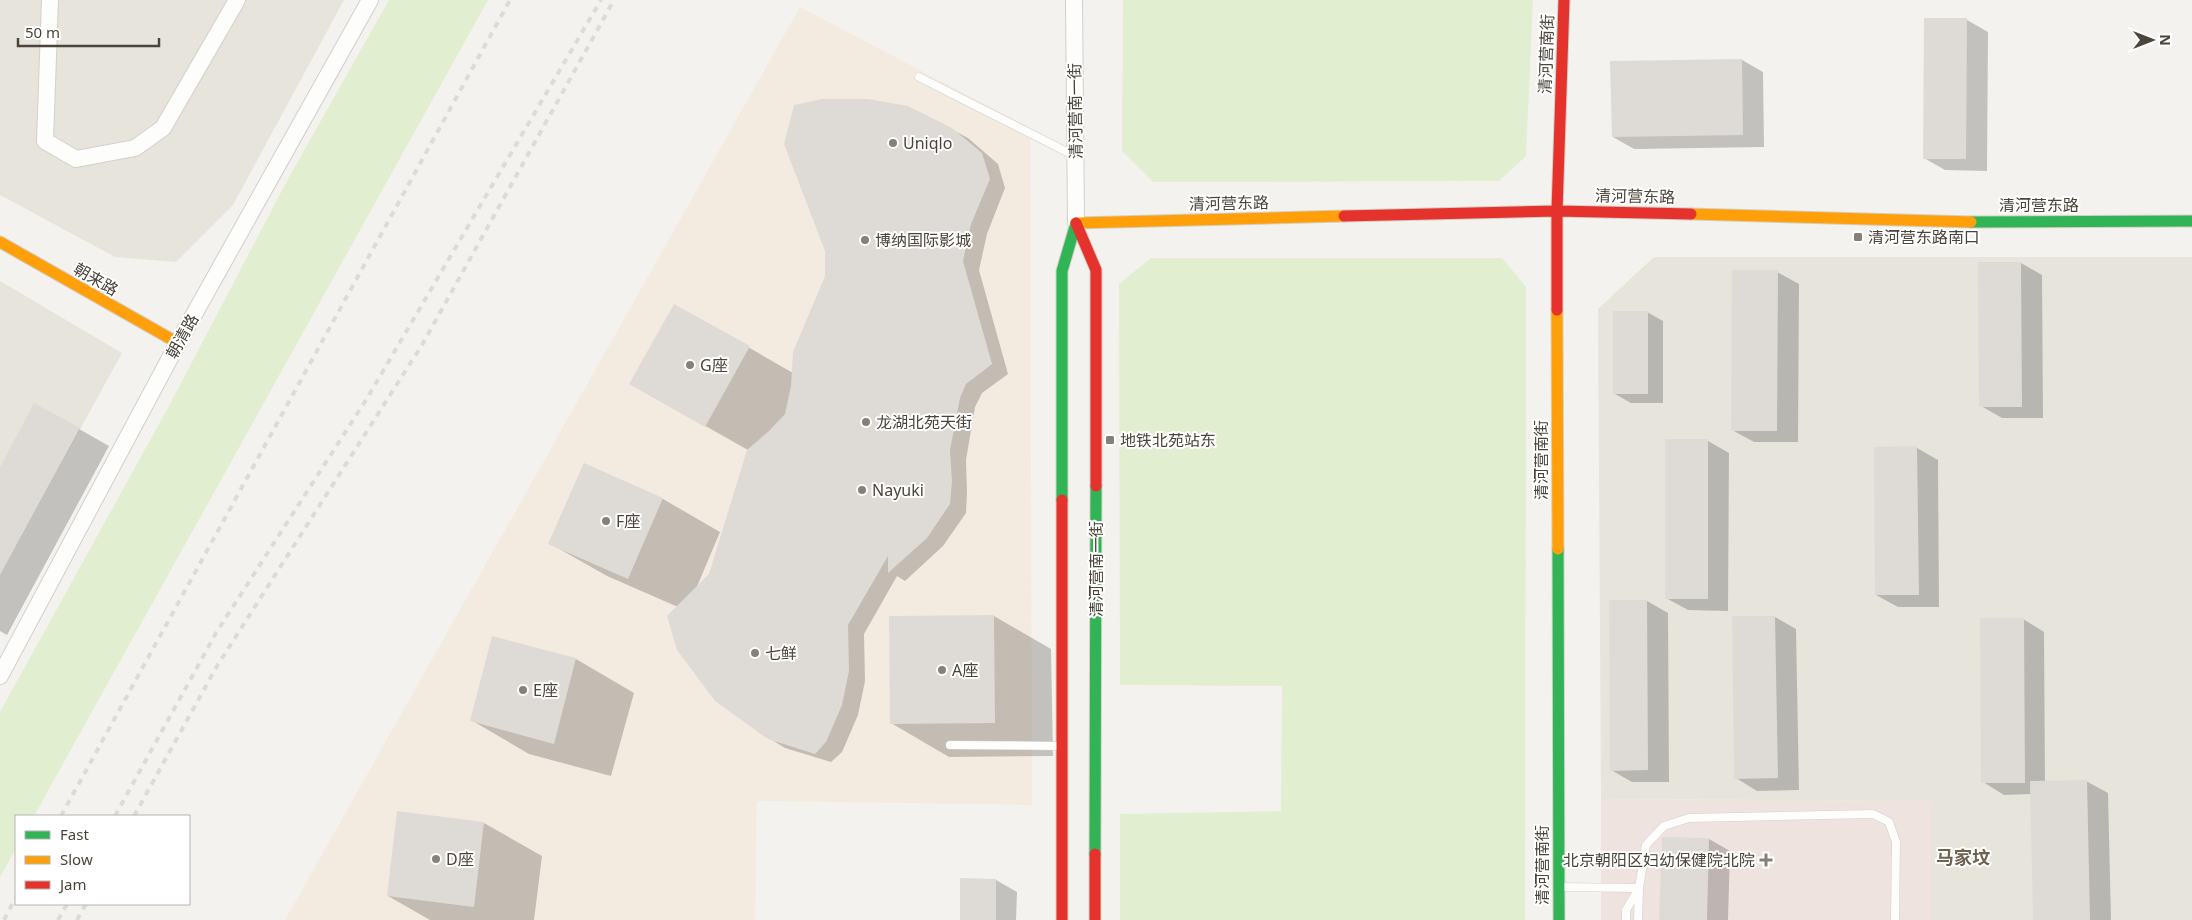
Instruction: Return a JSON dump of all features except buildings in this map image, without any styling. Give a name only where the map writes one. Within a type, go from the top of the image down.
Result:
[{"type":"street","points":[[50,0],[45,141],[76,159],[135,148],[164,128],[236,0]]},
{"type":"street","name":"朝清路","points":[[0,676],[178,343],[370,0]]},
{"type":"street","name":"清河营南一街","points":[[1062,920],[1062,271],[1076,222],[1074,0]]},
{"type":"street","name":"清河营南街","points":[[1558,920],[1556,211],[1564,0]]},
{"type":"street","name":"清河营东路","points":[[1076,222],[1556,211],[1982,222],[2192,221]]},
{"type":"street","name":"清河营南一街","points":[[1076,222],[1096,270],[1095,920]]},
{"type":"street","name":"朝来路","points":[[0,242],[178,343]]},
{"type":"lane","points":[[919,78],[1075,156]]},
{"type":"lane","points":[[950,745],[1062,746]]},
{"type":"lane","points":[[1638,920],[1638,888],[1646,845],[1664,826],[1689,818],[1873,814],[1889,822],[1896,842],[1895,920]]},
{"type":"lane","points":[[1558,887],[1638,888]]},
{"type":"lane","points":[[1626,920],[1626,910],[1638,888]]},
{"type":"shaded area","points":[[0,0],[344,0],[233,205],[176,262],[115,257],[0,195]]},
{"type":"shaded area","points":[[800,7],[1030,128],[1032,805],[757,801],[755,920],[285,920]]},
{"type":"shaded area","points":[[1654,257],[2192,257],[2192,920],[1931,920],[1931,801],[1601,799],[1598,309]]},
{"type":"shaded area","points":[[0,281],[122,353],[0,575]]},
{"type":"shaded area","name":"北京朝阳区妇幼保健院北院","points":[[1601,799],[1931,801],[1931,920],[1601,920]]},
{"type":"green space","points":[[389,0],[488,0],[35,815],[15,815],[15,850],[0,877],[0,712],[169,406],[288,179]]},
{"type":"green space","points":[[1123,0],[1533,0],[1526,156],[1499,181],[1153,182],[1122,151]]},
{"type":"green space","points":[[1151,258],[1502,258],[1526,287],[1525,920],[1120,920],[1120,814],[1281,811],[1282,686],[1120,685],[1119,284]]},
{"type":"railway","points":[[62,815],[510,0]]},
{"type":"railway","points":[[116,815],[216,633],[366,400],[601,0]]},
{"type":"railway","points":[[135,815],[217,666],[422,345],[614,0]]},
{"type":"railway","points":[[4,920],[15,899]]},
{"type":"railway","points":[[58,920],[66,905]]},
{"type":"railway","points":[[77,920],[85,905]]},
{"type":"traffic: fast","points":[[1971,222],[2192,221]]},
{"type":"traffic: fast","points":[[1062,500],[1062,271],[1076,223]]},
{"type":"traffic: fast","points":[[1095,854],[1096,486]]},
{"type":"traffic: fast","points":[[1558,549],[1559,920]]},
{"type":"traffic: slow","points":[[1691,214],[1971,222]]},
{"type":"traffic: slow","points":[[1076,223],[1344,216]]},
{"type":"traffic: slow","points":[[0,242],[178,343]]},
{"type":"traffic: slow","points":[[1557,310],[1558,549]]},
{"type":"traffic: jam","points":[[1557,310],[1557,211],[1564,0]]},
{"type":"traffic: jam","points":[[1344,216],[1557,211],[1691,214]]},
{"type":"traffic: jam","points":[[1076,223],[1096,270],[1096,486]]},
{"type":"traffic: jam","points":[[1062,500],[1062,920]]},
{"type":"traffic: jam","points":[[1095,854],[1095,920]]},
{"type":"place","name":"Uniqlo","points":[[893,143]]},
{"type":"place","name":"清河营东路南口","points":[[1858,237]]},
{"type":"place","name":"博纳国际影城","points":[[865,240]]},
{"type":"place","name":"G座","points":[[690,365]]},
{"type":"place","name":"龙湖北苑天街","points":[[866,422]]},
{"type":"place","name":"地铁北苑站东","points":[[1110,440]]},
{"type":"place","name":"Nayuki","points":[[862,490]]},
{"type":"place","name":"F座","points":[[606,521]]},
{"type":"place","name":"七鲜","points":[[755,653]]},
{"type":"place","name":"A座","points":[[942,670]]},
{"type":"place","name":"E座","points":[[523,690]]},
{"type":"place","name":"D座","points":[[436,859]]},
{"type":"place","name":"北京朝阳区妇幼保健院北院","points":[[1766,860]]},
{"type":"district","name":"马家坟","points":[[1963,858]]}]
